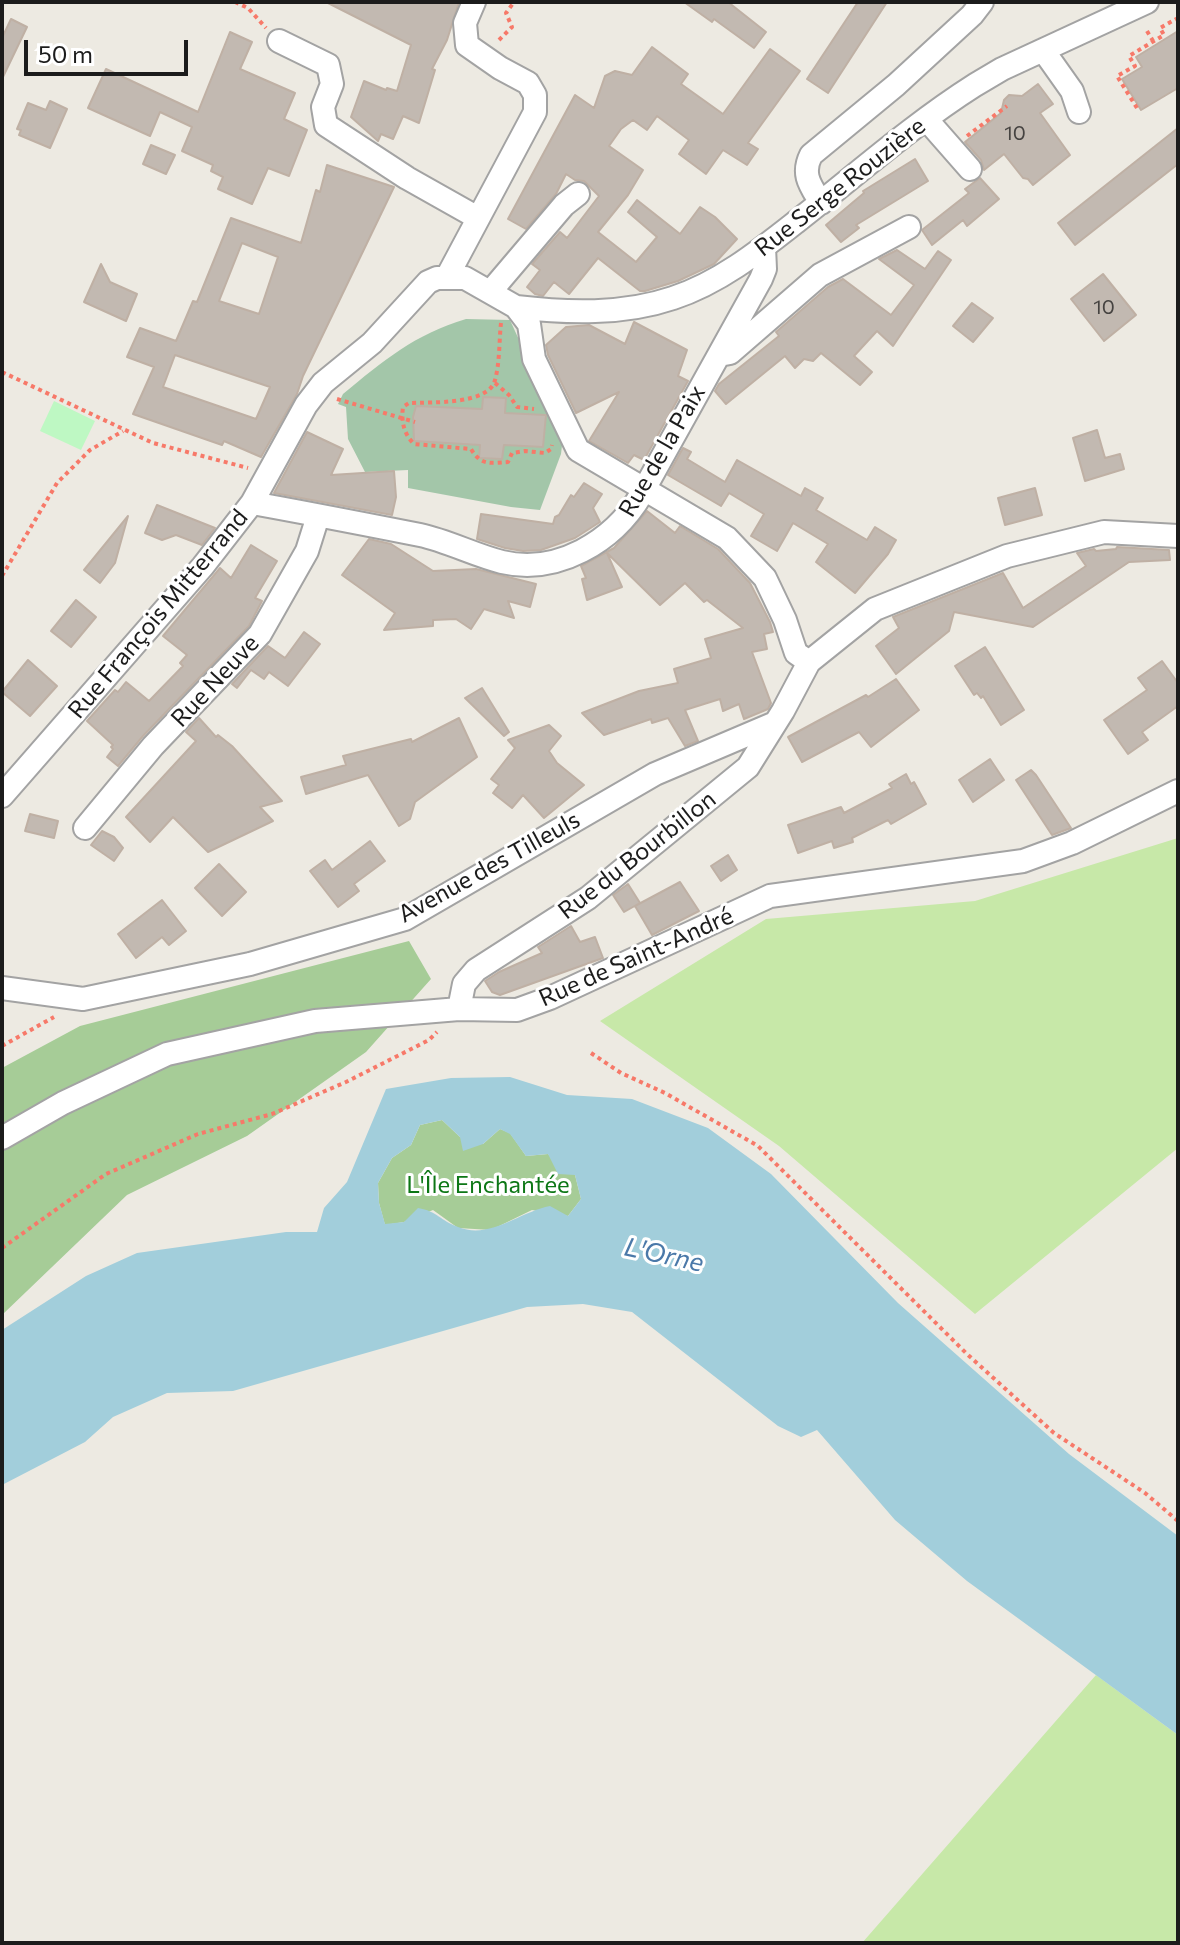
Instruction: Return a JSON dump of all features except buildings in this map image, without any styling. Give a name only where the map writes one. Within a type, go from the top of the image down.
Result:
[{"type":"street","points":[[474,2],[465,23],[467,45],[496,58],[528,83],[535,95],[535,112],[447,277],[465,278],[491,291],[509,310],[529,324],[534,359],[578,450],[727,538],[765,578],[785,620],[796,653],[809,662],[875,609],[1007,556],[1104,532],[1178,536]]},
{"type":"street","name":"Rue Serge Rouzière","points":[[509,310],[577,311],[647,305],[693,291],[764,247],[975,85],[1147,2]]},
{"type":"street","points":[[821,203],[806,177],[811,155],[896,85],[971,6]]},
{"type":"street","points":[[279,41],[328,65],[332,84],[323,107],[326,125],[407,178],[478,218]]},
{"type":"street","points":[[1043,50],[1072,91],[1079,112]]},
{"type":"street","points":[[927,120],[970,169]]},
{"type":"street","points":[[491,291],[564,205],[578,194]]},
{"type":"street","points":[[717,355],[730,353],[820,275],[909,227]]},
{"type":"street","name":"Rue de la Paix","points":[[252,503],[425,536],[504,562],[549,565],[600,541],[618,525],[643,490],[761,279],[765,269],[764,247]]},
{"type":"street","name":"Rue François Mitterrand","points":[[2,796],[11,772],[203,566],[252,503],[306,405],[323,383],[372,343],[428,282],[447,277]]},
{"type":"street","name":"Rue Neuve","points":[[85,828],[153,746],[260,634],[307,551],[318,516]]},
{"type":"street","name":"Rue du Bourbillon","points":[[459,1009],[464,984],[476,970],[588,898],[748,767],[809,662]]},
{"type":"street","name":"Avenue des Tilleuls","points":[[2,988],[83,999],[250,964],[405,919],[655,774],[775,723]]},
{"type":"street","name":"Rue de Saint-André","points":[[2,1138],[63,1103],[167,1054],[315,1021],[459,1009],[517,1010],[550,998],[770,896],[1023,861],[1072,843],[1178,791]]},
{"type":"path","points":[[235,2],[248,8],[279,41]]},
{"type":"path","points":[[496,58],[512,27],[506,13],[514,2]]},
{"type":"path","points":[[1137,108],[1117,76],[1135,66],[1129,56],[1157,41],[1164,35],[1160,28],[1178,18]]},
{"type":"path","points":[[1147,31],[1157,41]]},
{"type":"path","points":[[961,140],[1007,106]]},
{"type":"path","points":[[509,310],[495,383],[473,398],[409,403],[403,407],[402,417],[406,436],[414,444],[471,449],[477,459],[487,463],[508,462],[512,453],[545,453],[551,449],[552,439]]},
{"type":"path","points":[[2,372],[153,443],[252,469]]},
{"type":"path","points":[[495,383],[517,407],[544,409]]},
{"type":"path","points":[[332,395],[340,401],[415,422]]},
{"type":"path","points":[[2,576],[57,483],[90,450],[125,430]]},
{"type":"path","points":[[2,1046],[83,999]]},
{"type":"path","points":[[2,1248],[106,1174],[198,1134],[272,1114],[346,1082],[429,1040],[459,1009]]},
{"type":"path","points":[[591,1053],[621,1073],[665,1093],[758,1146],[967,1354],[1054,1433],[1145,1493],[1178,1521]]},
{"type":"green space","points":[[466,319],[510,320],[563,437],[561,454],[540,510],[408,488],[408,470],[365,472],[348,439],[346,407],[338,404],[343,394],[415,341]]},
{"type":"green space","points":[[54,401],[95,421],[81,450],[40,431]]},
{"type":"green space","points":[[1178,838],[1178,1148],[975,1314],[779,1146],[600,1021],[766,919],[975,901]]},
{"type":"green space","points":[[409,941],[431,979],[366,1052],[247,1136],[127,1195],[2,1315],[2,1068],[80,1026]]},
{"type":"green space","name":"L'Île Enchantée","points":[[442,1120],[460,1137],[483,1144],[500,1129],[510,1133],[526,1156],[548,1154],[575,1175],[581,1199],[568,1216],[532,1210],[491,1230],[458,1228],[433,1210],[404,1222],[385,1225],[378,1183],[392,1158],[411,1145],[420,1125]]},
{"type":"green space","points":[[1096,1675],[1178,1735],[1178,1943],[862,1943]]},
{"type":"water","name":"L'Orne","points":[[510,1077],[567,1095],[632,1099],[708,1128],[771,1174],[898,1303],[1069,1454],[1178,1536],[1178,1735],[967,1581],[895,1520],[817,1430],[801,1437],[778,1426],[632,1312],[583,1304],[527,1307],[233,1391],[167,1393],[113,1417],[85,1442],[2,1485],[2,1330],[86,1276],[137,1253],[286,1232],[317,1232],[324,1208],[347,1182],[386,1089],[451,1078]],"holes":[[[442,1120],[460,1137],[463,1151],[483,1144],[500,1129],[510,1134],[526,1156],[548,1154],[558,1174],[575,1175],[581,1199],[568,1216],[550,1206],[482,1230],[458,1227],[430,1211],[418,1208],[404,1222],[385,1224],[378,1183],[392,1158],[411,1145],[420,1125]]]}]
